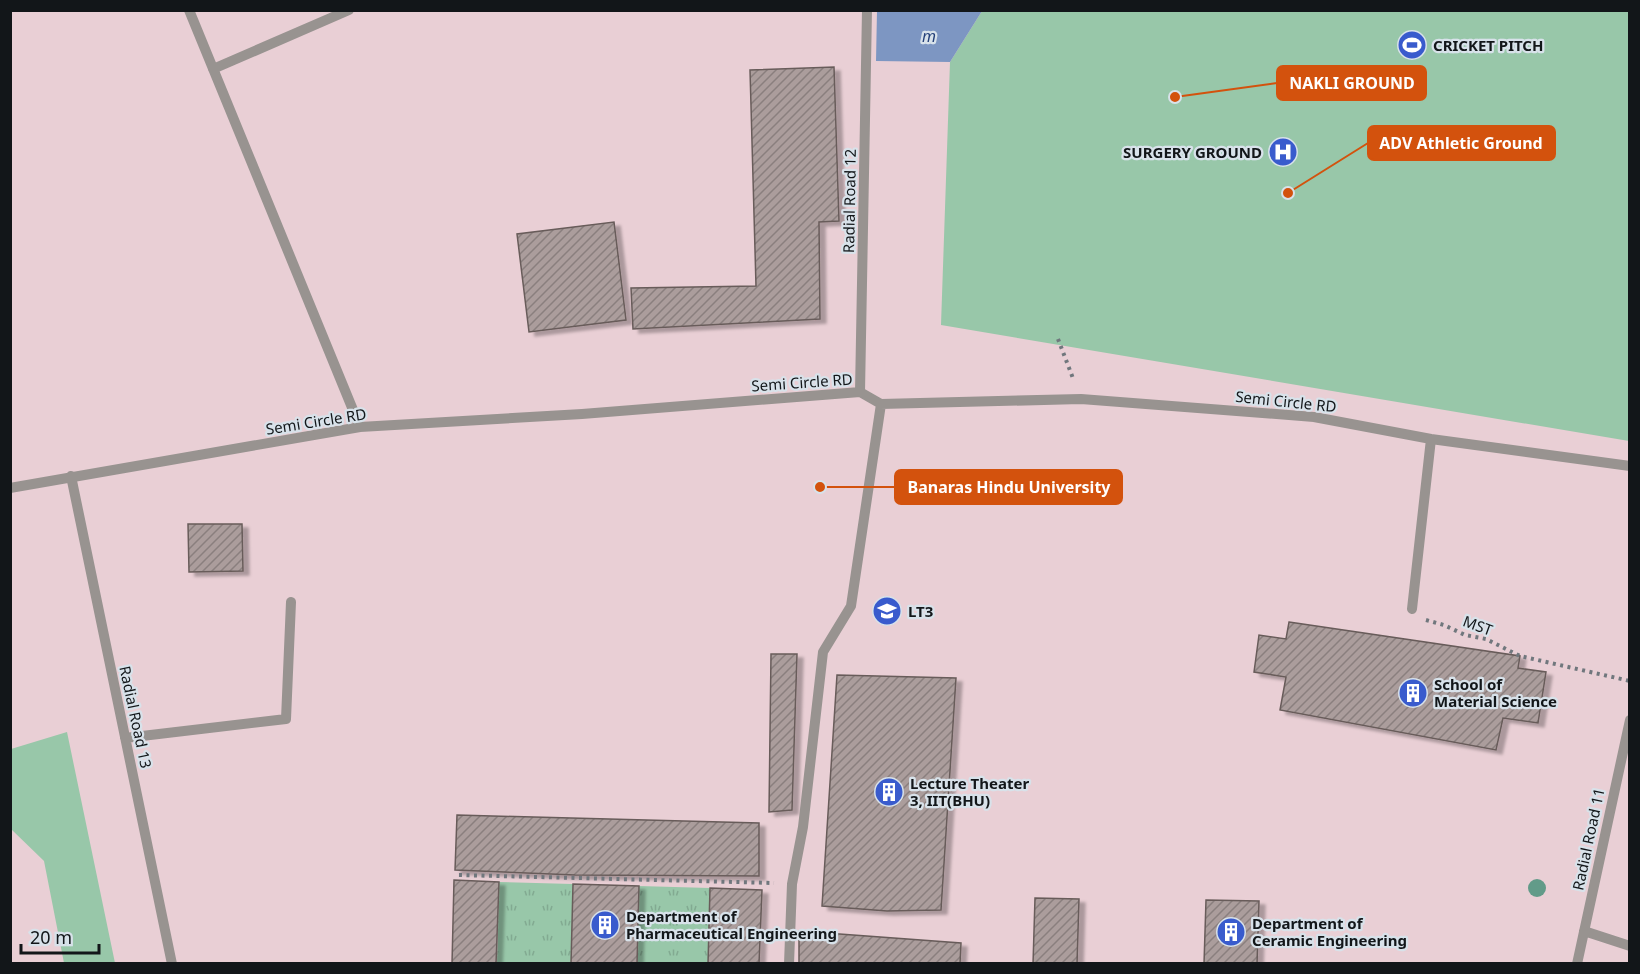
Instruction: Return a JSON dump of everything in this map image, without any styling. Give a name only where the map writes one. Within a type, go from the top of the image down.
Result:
[{"type":"lane","points":[[189,10],[360,428]]},
{"type":"lane","points":[[213,69],[349,10]]},
{"type":"lane","name":"Radial Road 12","points":[[860,392],[867,10]]},
{"type":"lane","name":"Semi Circle RD","points":[[10,488],[360,428],[582,414],[860,392],[881,404],[1081,399],[1314,417],[1431,439],[1629,466]]},
{"type":"lane","points":[[789,963],[792,884],[803,827],[823,652],[851,606],[881,404]]},
{"type":"lane","points":[[1412,609],[1431,439]]},
{"type":"lane","name":"Radial Road 13","points":[[71,476],[172,963]]},
{"type":"lane","points":[[125,738],[286,719],[291,602]]},
{"type":"lane","name":"Radial Road 11","points":[[1577,963],[1628,735],[1629,720]]},
{"type":"lane","points":[[1584,931],[1629,946]]},
{"type":"path","points":[[1058,339],[1081,399]]},
{"type":"path","name":"MST","points":[[1426,620],[1465,635],[1486,639],[1520,656],[1629,681]]},
{"type":"path","points":[[459,875],[792,884]]},
{"type":"shaded area","points":[[11,11],[1629,11],[1629,963],[11,963]]},
{"type":"green space","points":[[982,11],[1629,11],[1629,441],[941,325],[950,62]]},
{"type":"green space","points":[[67,732],[115,963],[64,963],[44,861],[11,829],[11,749]]},
{"type":"green space","points":[[499,882],[573,884],[571,963],[497,964]]},
{"type":"green space","points":[[639,886],[710,888],[708,963],[637,964]]},
{"type":"water","name":"m","points":[[877,10],[982,11],[950,62],[876,61]]},
{"type":"building","points":[[834,67],[839,221],[819,222],[820,319],[633,329],[631,288],[756,286],[750,70]]},
{"type":"building","points":[[614,222],[626,320],[529,332],[517,234]]},
{"type":"building","points":[[188,524],[242,524],[243,571],[189,572]]},
{"type":"building","name":"School of Material Science","points":[[1289,622],[1520,656],[1518,668],[1546,672],[1538,723],[1503,718],[1496,750],[1280,710],[1286,677],[1254,672],[1259,635],[1286,639]]},
{"type":"building","points":[[771,654],[797,654],[792,810],[769,812]]},
{"type":"building","name":"Lecture Theater 3, IIT(BHU)","points":[[837,675],[956,678],[941,910],[887,911],[822,906]]},
{"type":"building","points":[[457,815],[759,823],[759,876],[575,875],[455,870]]},
{"type":"building","points":[[454,880],[499,882],[496,964],[452,964]]},
{"type":"building","name":"Department of Pharmaceutical Engineering","points":[[573,884],[639,886],[637,964],[571,964]]},
{"type":"building","name":"Department of Pharmaceutical Engineering","points":[[710,888],[762,890],[759,964],[708,964]]},
{"type":"building","points":[[1035,898],[1079,899],[1077,964],[1033,964]]},
{"type":"building","name":"Department of Ceramic Engineering","points":[[1206,900],[1259,901],[1257,964],[1204,964]]},
{"type":"building","points":[[799,931],[961,943],[960,964],[799,964]]},
{"type":"place","name":"CRICKET PITCH","points":[[1412,45]]},
{"type":"place","name":"NAKLI GROUND","points":[[1175,97]]},
{"type":"place","name":"SURGERY GROUND","points":[[1283,152]]},
{"type":"place","name":"ADV Athletic Ground","points":[[1288,193]]},
{"type":"place","name":"Banaras Hindu University","points":[[820,487]]},
{"type":"place","name":"LT3","points":[[887,611]]},
{"type":"place","name":"School of Material Science","points":[[1413,693]]},
{"type":"place","name":"Lecture Theater 3, IIT(BHU)","points":[[889,792]]},
{"type":"place","name":"Department of Pharmaceutical Engineering","points":[[605,925]]},
{"type":"place","name":"Department of Ceramic Engineering","points":[[1231,932]]}]
